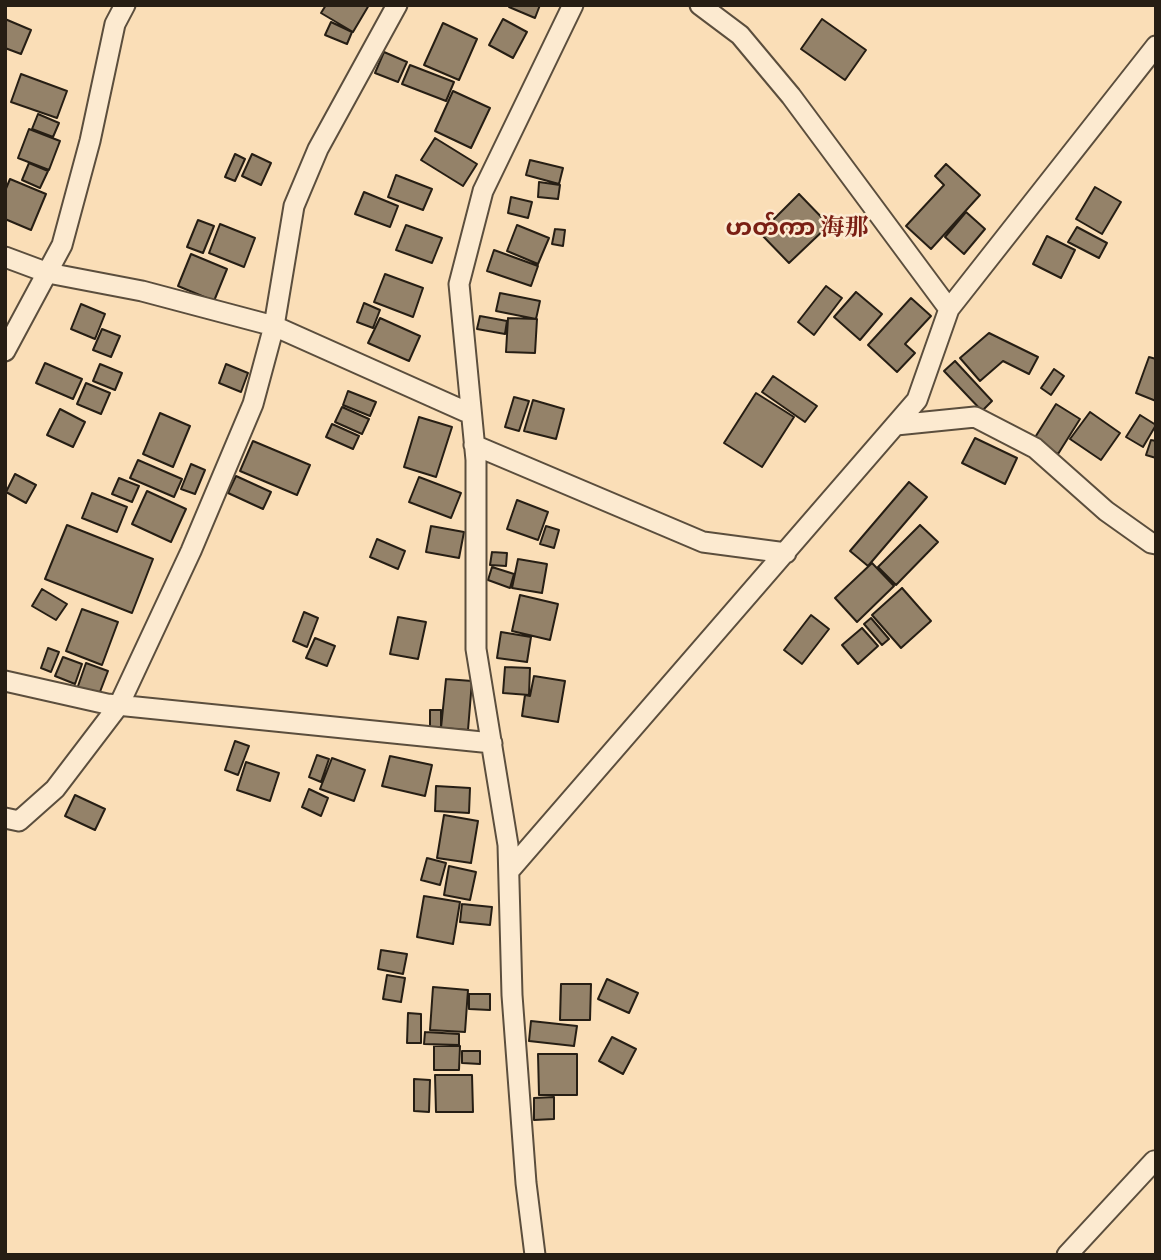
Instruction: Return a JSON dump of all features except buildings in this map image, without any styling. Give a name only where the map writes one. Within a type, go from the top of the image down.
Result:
[{"type":"street","points":[[5,351],[62,245],[90,141],[115,24],[125,5]]},
{"type":"street","points":[[5,818],[19,821],[55,789],[119,705],[191,551],[253,404],[274,326],[294,206],[318,149],[397,5]]},
{"type":"street","points":[[535,1255],[526,1184],[512,995],[508,845],[477,649],[476,474],[459,284],[483,191],[573,5]]},
{"type":"street","points":[[700,5],[740,35],[791,96],[949,309]]},
{"type":"street","points":[[509,871],[917,400],[949,309],[1156,46]]},
{"type":"street","points":[[5,257],[48,273],[142,291],[274,326],[471,414]]},
{"type":"street","points":[[895,425],[975,417],[1035,448],[1105,511],[1156,544]]},
{"type":"street","points":[[474,445],[703,542],[786,552]]},
{"type":"street","points":[[5,681],[107,704],[492,743]]},
{"type":"street","points":[[1067,1255],[1154,1161],[1156,1162]]},
{"type":"district","name":"ဟတ်ကာ 海那","points":[[797,230]]}]
